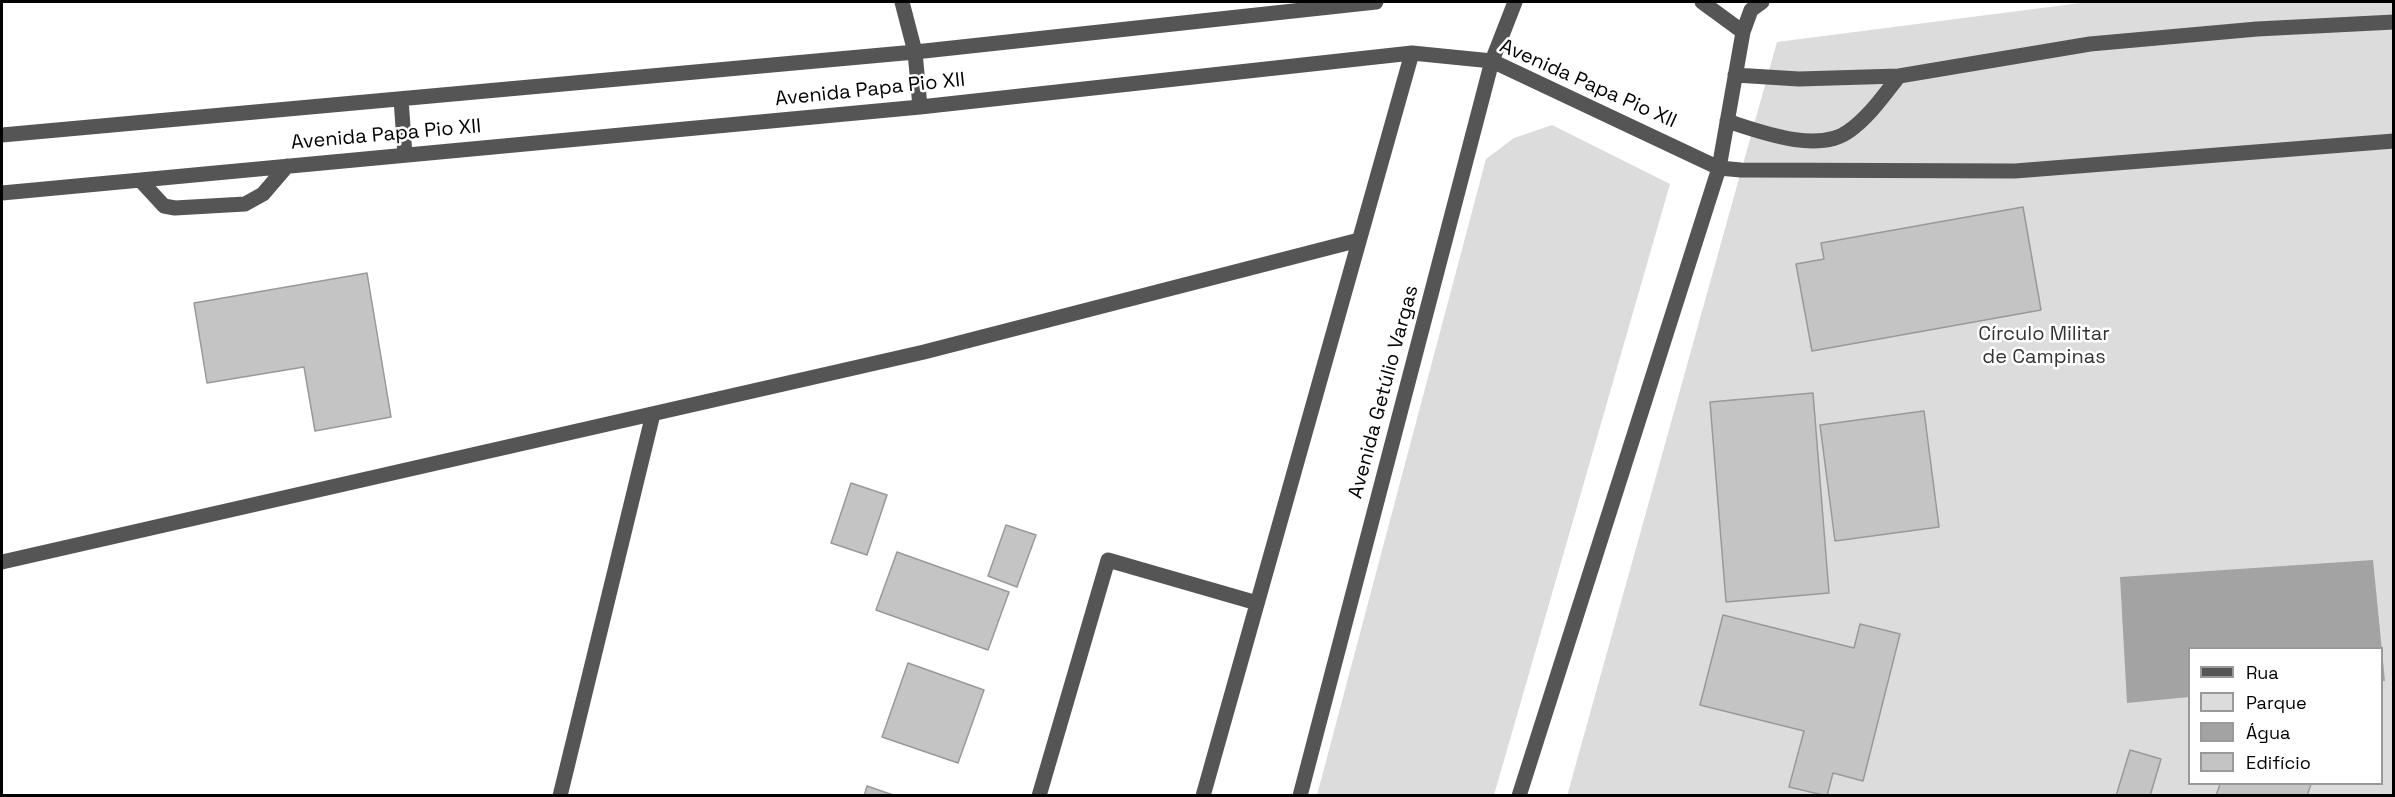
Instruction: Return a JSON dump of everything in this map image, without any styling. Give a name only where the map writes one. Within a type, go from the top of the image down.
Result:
[{"type":"street","points":[[902,2],[915,52],[920,107]]},
{"type":"street","name":"Avenida Papa Pio XII","points":[[2,135],[915,52],[1376,2]]},
{"type":"street","name":"Avenida Getúlio Vargas","points":[[1300,795],[1492,61],[1515,2]]},
{"type":"street","points":[[1702,2],[1743,32]]},
{"type":"street","points":[[1519,795],[1719,168],[1743,32],[1751,10],[1762,2]]},
{"type":"street","points":[[1735,75],[1799,79],[1899,76],[2090,44],[2257,29],[2394,21]]},
{"type":"street","points":[[1203,795],[1412,53]]},
{"type":"street","name":"Avenida Papa Pio XII","points":[[2,193],[920,107],[1412,53],[1492,61],[1719,168]]},
{"type":"street","points":[[1727,121],[1785,138],[1828,141],[1847,133],[1865,118],[1899,76]]},
{"type":"street","points":[[401,99],[405,154]]},
{"type":"street","points":[[1719,168],[2015,171],[2394,141]]},
{"type":"street","points":[[140,180],[164,206],[175,208],[245,204],[263,194],[287,166]]},
{"type":"street","points":[[2,562],[924,352],[1359,240]]},
{"type":"street","points":[[560,795],[653,414]]},
{"type":"street","points":[[1039,795],[1108,560],[1257,603]]},
{"type":"green space","name":"Círculo Militar de Campinas","points":[[2088,2],[2393,2],[2393,795],[1567,796],[1777,42]]},
{"type":"green space","points":[[1552,125],[1670,184],[1494,795],[1317,795],[1486,159],[1514,138]]},
{"type":"water","points":[[2373,560],[2382,647],[2188,647],[2188,697],[2127,703],[2120,577]]},
{"type":"building","points":[[2023,207],[2041,310],[1812,351],[1796,264],[1824,259],[1821,243]]},
{"type":"building","points":[[367,273],[391,417],[315,431],[304,367],[207,383],[194,303]]},
{"type":"building","points":[[1813,393],[1829,593],[1726,602],[1710,402]]},
{"type":"building","points":[[1924,411],[1939,527],[1835,541],[1820,425]]},
{"type":"building","points":[[851,483],[887,495],[867,555],[831,543]]},
{"type":"building","points":[[1006,525],[1036,535],[1017,587],[988,576]]},
{"type":"building","points":[[897,552],[1009,592],[988,650],[876,610]]},
{"type":"building","points":[[1723,615],[1854,648],[1860,624],[1900,634],[1863,781],[1833,773],[1827,796],[1789,787],[1804,731],[1700,705]]},
{"type":"building","points":[[908,663],[984,690],[958,763],[882,737]]},
{"type":"building","points":[[2130,750],[2161,759],[2150,796],[2116,796]]},
{"type":"building","points":[[2220,785],[2311,785],[2307,796],[2216,796]]},
{"type":"building","points":[[867,786],[896,796],[864,796]]}]
